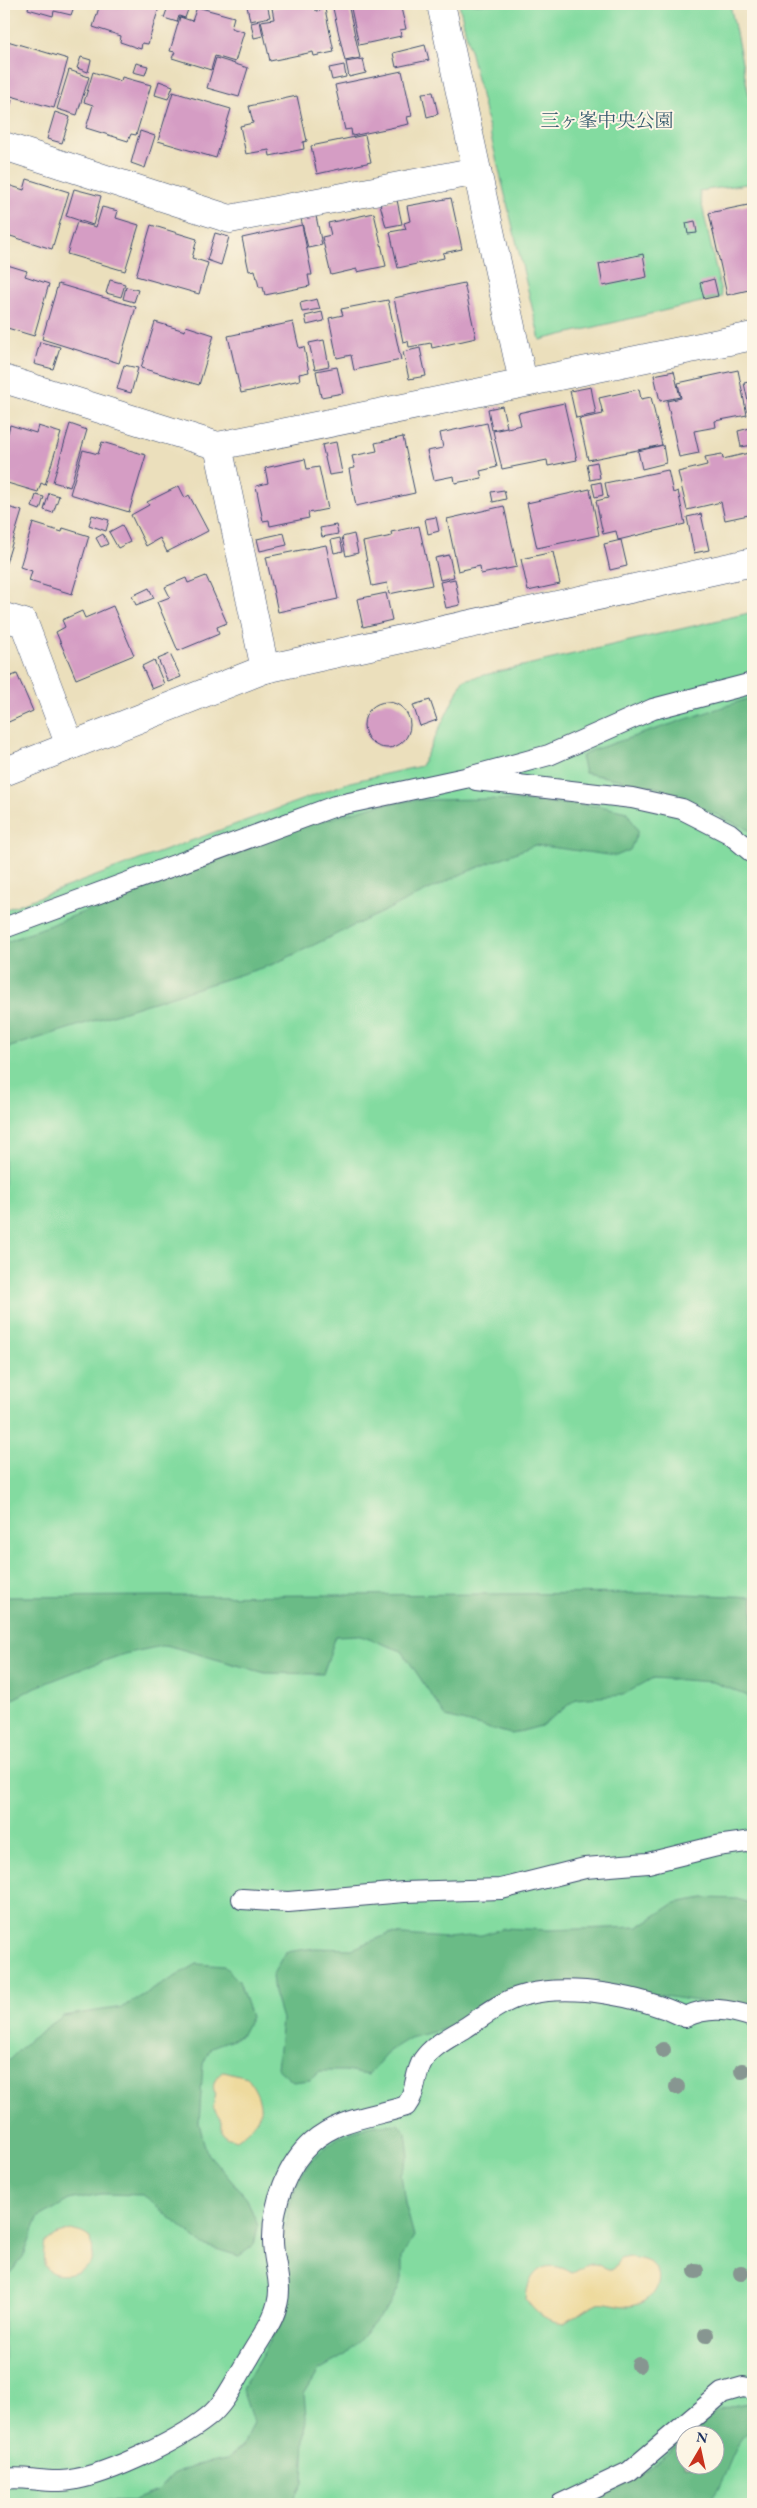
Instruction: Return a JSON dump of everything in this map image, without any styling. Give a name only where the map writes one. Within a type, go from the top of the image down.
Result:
[{"type":"street","points":[[442,4],[523,382]]},
{"type":"street","points":[[4,146],[230,219],[478,172]]},
{"type":"street","points":[[4,379],[218,446],[753,336]]},
{"type":"street","points":[[218,446],[265,669]]},
{"type":"street","points":[[4,772],[265,669],[753,562]]},
{"type":"street","points":[[4,617],[24,623],[70,746]]},
{"type":"lane","points":[[4,928],[335,806],[465,778],[549,755],[653,709],[753,683]]},
{"type":"lane","points":[[465,778],[632,798],[682,809],[729,833],[753,853]]},
{"type":"lane","points":[[242,1899],[288,1902],[404,1892],[501,1889],[585,1868],[648,1863],[717,1846],[753,1841]]},
{"type":"lane","points":[[4,2479],[62,2481],[108,2470],[156,2449],[209,2416],[225,2397],[277,2311],[279,2290],[273,2238],[275,2219],[284,2184],[297,2158],[312,2141],[342,2122],[406,2106],[413,2098],[422,2061],[434,2048],[505,2003],[525,1995],[561,1991],[627,1996],[663,2006],[685,2017],[700,2010],[714,2009],[753,2017]]},
{"type":"lane","points":[[561,2504],[630,2472],[722,2393],[743,2388],[753,2389]]},
{"type":"green space","name":"三ヶ峯中央公園","points":[[459,4],[730,4],[753,115],[753,183],[699,191],[722,297],[540,340]]},
{"type":"green space","points":[[753,612],[753,2504],[4,2504],[4,910],[350,782],[421,766],[463,680]]},
{"type":"green space","points":[[753,697],[753,832],[660,788],[585,773],[581,757],[590,751]]},
{"type":"green space","points":[[490,799],[600,806],[627,812],[638,831],[630,850],[616,856],[535,845],[464,873],[274,964],[4,1049],[4,943],[304,826],[378,805],[416,800]]},
{"type":"green space","points":[[663,1593],[753,1597],[753,1738],[747,1734],[748,1696],[713,1682],[653,1678],[623,1695],[576,1699],[541,1726],[511,1734],[446,1717],[402,1651],[358,1635],[336,1636],[323,1674],[265,1673],[166,1645],[124,1654],[87,1667],[36,1687],[13,1699],[4,1696],[4,1597]]},
{"type":"green space","points":[[704,1898],[737,1899],[753,1904],[753,2011],[603,1987],[515,1989],[493,1997],[444,2029],[410,2038],[389,2051],[368,2075],[345,2071],[320,2071],[310,2080],[293,2082],[277,2068],[282,2019],[274,1993],[272,1976],[285,1952],[315,1948],[352,1949],[389,1934],[446,1938],[482,1935],[503,1928],[548,1930],[638,1927],[675,1903]]},
{"type":"green space","points":[[197,1964],[224,1966],[239,1981],[251,2017],[241,2036],[211,2047],[203,2064],[199,2123],[206,2151],[247,2199],[258,2226],[254,2245],[239,2256],[203,2245],[143,2195],[101,2194],[69,2200],[38,2218],[23,2258],[4,2280],[4,2062],[9,2060],[28,2041],[63,2016],[123,2007]]},
{"type":"green space","points":[[398,2124],[406,2133],[409,2156],[401,2174],[405,2203],[414,2236],[402,2257],[402,2279],[391,2304],[347,2354],[319,2370],[304,2394],[306,2416],[303,2483],[292,2504],[81,2504],[104,2500],[132,2501],[157,2491],[173,2474],[192,2466],[226,2459],[243,2447],[253,2422],[242,2389],[286,2315],[289,2289],[284,2235],[289,2207],[298,2181],[311,2160],[340,2136],[372,2126]]},
{"type":"green space","points":[[753,2404],[753,2427],[738,2446],[719,2487],[705,2504],[581,2504],[635,2479],[674,2448],[674,2476],[724,2476],[724,2426],[700,2426],[716,2413],[739,2405]]},
{"type":"sand","points":[[224,2071],[247,2077],[258,2096],[260,2104],[260,2112],[253,2125],[236,2140],[226,2137],[222,2132],[222,2121],[213,2107],[216,2094],[214,2085],[216,2078]]},
{"type":"sand","points":[[71,2230],[91,2238],[93,2252],[91,2261],[88,2266],[76,2273],[54,2274],[49,2271],[44,2263],[45,2243],[55,2235]]},
{"type":"sand","points":[[629,2257],[650,2263],[658,2273],[658,2286],[647,2300],[641,2303],[625,2306],[598,2303],[565,2323],[553,2321],[542,2316],[533,2309],[526,2299],[530,2281],[540,2269],[554,2266],[572,2273],[586,2265],[595,2264],[612,2270],[620,2259]]},
{"type":"building","points":[[29,4],[75,4],[71,15],[54,11],[53,16],[28,9]]},
{"type":"building","points":[[100,4],[160,4],[148,44],[142,43],[141,49],[120,42],[121,36],[93,27]]},
{"type":"building","points":[[169,4],[190,4],[185,18],[179,16],[177,22],[164,18]]},
{"type":"building","points":[[267,4],[270,17],[250,21],[247,6]]},
{"type":"building","points":[[294,4],[314,4],[316,11],[325,9],[334,52],[314,56],[313,52],[270,61],[261,21],[274,19],[272,8]]},
{"type":"building","points":[[332,4],[348,4],[360,58],[345,61]]},
{"type":"building","points":[[350,4],[412,4],[412,6],[401,8],[406,29],[400,30],[401,36],[359,45]]},
{"type":"building","points":[[197,7],[234,17],[231,28],[244,32],[235,62],[215,56],[211,70],[172,58],[175,52],[170,51],[180,17],[192,21]]},
{"type":"building","points":[[260,21],[263,36],[254,38],[251,23]]},
{"type":"building","points":[[4,40],[68,59],[54,108],[4,94]]},
{"type":"building","points":[[425,45],[429,60],[396,67],[393,53]]},
{"type":"building","points":[[81,57],[91,60],[88,72],[77,68]]},
{"type":"building","points":[[216,58],[248,68],[239,97],[207,88]]},
{"type":"building","points":[[363,59],[366,73],[349,77],[346,62]]},
{"type":"building","points":[[136,63],[148,66],[145,75],[133,72]]},
{"type":"building","points":[[344,65],[346,77],[332,80],[329,68]]},
{"type":"building","points":[[69,70],[89,77],[77,115],[57,109]]},
{"type":"building","points":[[402,71],[412,116],[407,117],[409,124],[352,136],[351,129],[345,130],[335,85]]},
{"type":"building","points":[[93,72],[121,81],[122,77],[151,85],[136,135],[131,134],[128,141],[86,128],[93,105],[84,102]]},
{"type":"building","points":[[159,81],[173,86],[168,99],[155,95]]},
{"type":"building","points":[[173,92],[231,109],[216,158],[158,141]]},
{"type":"building","points":[[433,92],[438,114],[427,117],[422,93]]},
{"type":"building","points":[[297,96],[307,141],[303,142],[304,149],[270,156],[269,150],[246,154],[240,126],[253,123],[249,106]]},
{"type":"building","points":[[4,97],[12,100],[4,125]]},
{"type":"building","points":[[55,112],[70,117],[62,143],[47,139]]},
{"type":"building","points":[[140,131],[155,136],[145,168],[131,163]]},
{"type":"building","points":[[365,135],[371,162],[317,174],[311,146]]},
{"type":"building","points":[[27,179],[69,192],[52,249],[4,234],[4,200],[8,185],[24,190]]},
{"type":"building","points":[[74,189],[101,196],[93,225],[66,216]]},
{"type":"building","points":[[451,198],[462,249],[443,253],[444,258],[398,268],[390,232],[406,229],[404,223],[410,221],[407,206]]},
{"type":"building","points":[[397,200],[402,224],[386,227],[380,204]]},
{"type":"building","points":[[753,204],[753,289],[727,295],[709,213]]},
{"type":"building","points":[[102,207],[118,211],[116,218],[139,225],[125,271],[67,254],[77,222],[96,227]]},
{"type":"building","points":[[374,213],[386,266],[357,272],[357,269],[331,275],[322,237],[331,235],[328,223]]},
{"type":"building","points":[[316,216],[322,245],[308,248],[301,219]]},
{"type":"building","points":[[695,221],[697,233],[688,234],[686,223]]},
{"type":"building","points":[[151,225],[197,239],[192,258],[208,263],[199,294],[136,276]]},
{"type":"building","points":[[302,225],[312,275],[308,275],[310,286],[265,295],[263,287],[259,287],[255,270],[249,271],[242,238]]},
{"type":"building","points":[[215,233],[229,237],[221,265],[207,260]]},
{"type":"building","points":[[643,254],[647,277],[603,286],[599,264]]},
{"type":"building","points":[[4,264],[27,271],[25,276],[49,284],[34,336],[4,327]]},
{"type":"building","points":[[714,279],[718,296],[704,299],[700,283]]},
{"type":"building","points":[[110,280],[125,284],[121,297],[106,293]]},
{"type":"building","points":[[464,283],[476,338],[432,348],[431,343],[409,347],[408,341],[403,342],[394,298]]},
{"type":"building","points":[[58,284],[136,307],[119,363],[42,339]]},
{"type":"building","points":[[126,287],[138,290],[134,302],[123,299]]},
{"type":"building","points":[[317,299],[320,309],[302,312],[300,303]]},
{"type":"building","points":[[388,300],[401,360],[354,370],[351,355],[337,358],[329,318],[343,315],[341,309]]},
{"type":"building","points":[[322,312],[324,321],[307,325],[305,316]]},
{"type":"building","points":[[155,322],[185,331],[186,326],[214,335],[199,385],[141,368]]},
{"type":"building","points":[[293,322],[299,348],[304,347],[309,372],[299,374],[300,380],[241,393],[228,336]]},
{"type":"building","points":[[324,340],[329,366],[315,369],[309,343]]},
{"type":"building","points":[[40,342],[60,347],[53,369],[34,364]]},
{"type":"building","points":[[420,348],[426,376],[409,379],[403,352]]},
{"type":"building","points":[[124,365],[138,368],[131,393],[117,389]]},
{"type":"building","points":[[337,367],[343,393],[321,397],[316,371]]},
{"type":"building","points":[[738,370],[747,415],[715,421],[716,427],[694,431],[699,453],[679,457],[667,401],[681,398],[678,383]]},
{"type":"building","points":[[674,371],[680,397],[660,401],[654,375]]},
{"type":"building","points":[[753,381],[753,420],[752,420],[744,383]]},
{"type":"building","points":[[591,387],[596,414],[576,418],[570,391]]},
{"type":"building","points":[[639,389],[641,399],[651,397],[662,445],[588,460],[579,419],[603,414],[599,398]]},
{"type":"building","points":[[564,403],[577,460],[548,466],[547,460],[502,469],[493,431],[521,425],[518,413]]},
{"type":"building","points":[[502,406],[507,427],[492,430],[488,409]]},
{"type":"building","points":[[487,423],[497,467],[480,471],[482,478],[455,483],[454,476],[434,480],[427,451],[443,448],[440,433]]},
{"type":"building","points":[[70,424],[87,430],[70,487],[53,482]]},
{"type":"building","points":[[10,425],[36,433],[38,426],[61,433],[45,485],[41,483],[38,492],[4,482],[4,431],[8,433]]},
{"type":"building","points":[[750,428],[753,445],[741,447],[738,431]]},
{"type":"building","points":[[403,437],[415,493],[356,506],[349,469],[355,468],[352,456],[377,451],[375,443]]},
{"type":"building","points":[[102,442],[146,455],[129,512],[70,494],[83,450],[98,454]]},
{"type":"building","points":[[336,442],[342,473],[329,475],[322,445]]},
{"type":"building","points":[[663,445],[666,463],[642,469],[638,451]]},
{"type":"building","points":[[753,452],[753,514],[725,520],[721,502],[687,510],[678,472],[707,465],[705,457],[722,454],[723,459]]},
{"type":"building","points":[[305,459],[307,469],[319,467],[328,509],[308,513],[309,518],[270,526],[269,520],[263,521],[256,486],[268,483],[265,468]]},
{"type":"building","points":[[597,462],[600,478],[590,480],[587,464]]},
{"type":"building","points":[[668,470],[673,493],[678,491],[685,524],[618,540],[616,531],[603,534],[596,501],[608,498],[605,483]]},
{"type":"building","points":[[601,482],[603,495],[595,497],[592,484]]},
{"type":"building","points":[[179,486],[185,498],[189,495],[208,531],[167,552],[160,538],[146,546],[131,515],[149,505],[147,502]]},
{"type":"building","points":[[590,489],[599,535],[537,548],[527,503]]},
{"type":"building","points":[[504,490],[506,499],[493,502],[491,492]]},
{"type":"building","points":[[49,493],[59,496],[53,513],[44,510]]},
{"type":"building","points":[[36,495],[44,497],[40,510],[32,507]]},
{"type":"building","points":[[4,506],[22,511],[6,563],[4,562]]},
{"type":"building","points":[[504,506],[517,567],[481,574],[480,566],[458,571],[447,519]]},
{"type":"building","points":[[701,514],[709,550],[694,553],[687,517]]},
{"type":"building","points":[[92,515],[109,520],[106,531],[89,525]]},
{"type":"building","points":[[436,517],[439,531],[428,534],[425,519]]},
{"type":"building","points":[[33,523],[62,532],[63,528],[89,536],[72,594],[29,581],[32,571],[20,567]]},
{"type":"building","points":[[122,525],[130,542],[118,548],[109,532]]},
{"type":"building","points":[[336,525],[338,534],[322,537],[320,528]]},
{"type":"building","points":[[419,526],[432,585],[389,594],[387,583],[372,586],[363,542],[392,536],[391,532]]},
{"type":"building","points":[[284,533],[287,545],[260,551],[257,539]]},
{"type":"building","points":[[103,534],[108,544],[101,547],[96,538]]},
{"type":"building","points":[[354,534],[358,553],[346,556],[342,537]]},
{"type":"building","points":[[340,538],[343,551],[334,553],[331,540]]},
{"type":"building","points":[[621,540],[627,566],[610,570],[604,544]]},
{"type":"building","points":[[326,545],[338,599],[278,612],[266,557]]},
{"type":"building","points":[[553,552],[560,584],[528,591],[521,559]]},
{"type":"building","points":[[449,555],[454,577],[440,580],[435,558]]},
{"type":"building","points":[[206,576],[227,623],[217,627],[219,634],[178,651],[157,602],[170,597],[165,587],[186,578],[188,583]]},
{"type":"building","points":[[455,579],[460,605],[446,608],[440,582]]},
{"type":"building","points":[[149,588],[154,598],[136,605],[132,596]]},
{"type":"building","points":[[386,593],[392,620],[363,627],[357,599]]},
{"type":"building","points":[[113,606],[134,655],[76,679],[56,632],[65,627],[62,620],[82,611],[85,618]]},
{"type":"building","points":[[170,654],[181,677],[168,682],[158,659]]},
{"type":"building","points":[[154,660],[164,684],[152,689],[142,666]]},
{"type":"building","points":[[4,665],[9,677],[17,674],[33,711],[4,724]]},
{"type":"building","points":[[430,700],[437,720],[420,726],[413,705]]},
{"type":"building","points":[[387,702],[400,706],[406,712],[410,725],[406,738],[400,744],[387,748],[374,744],[368,738],[364,725],[368,712],[374,706]]}]
